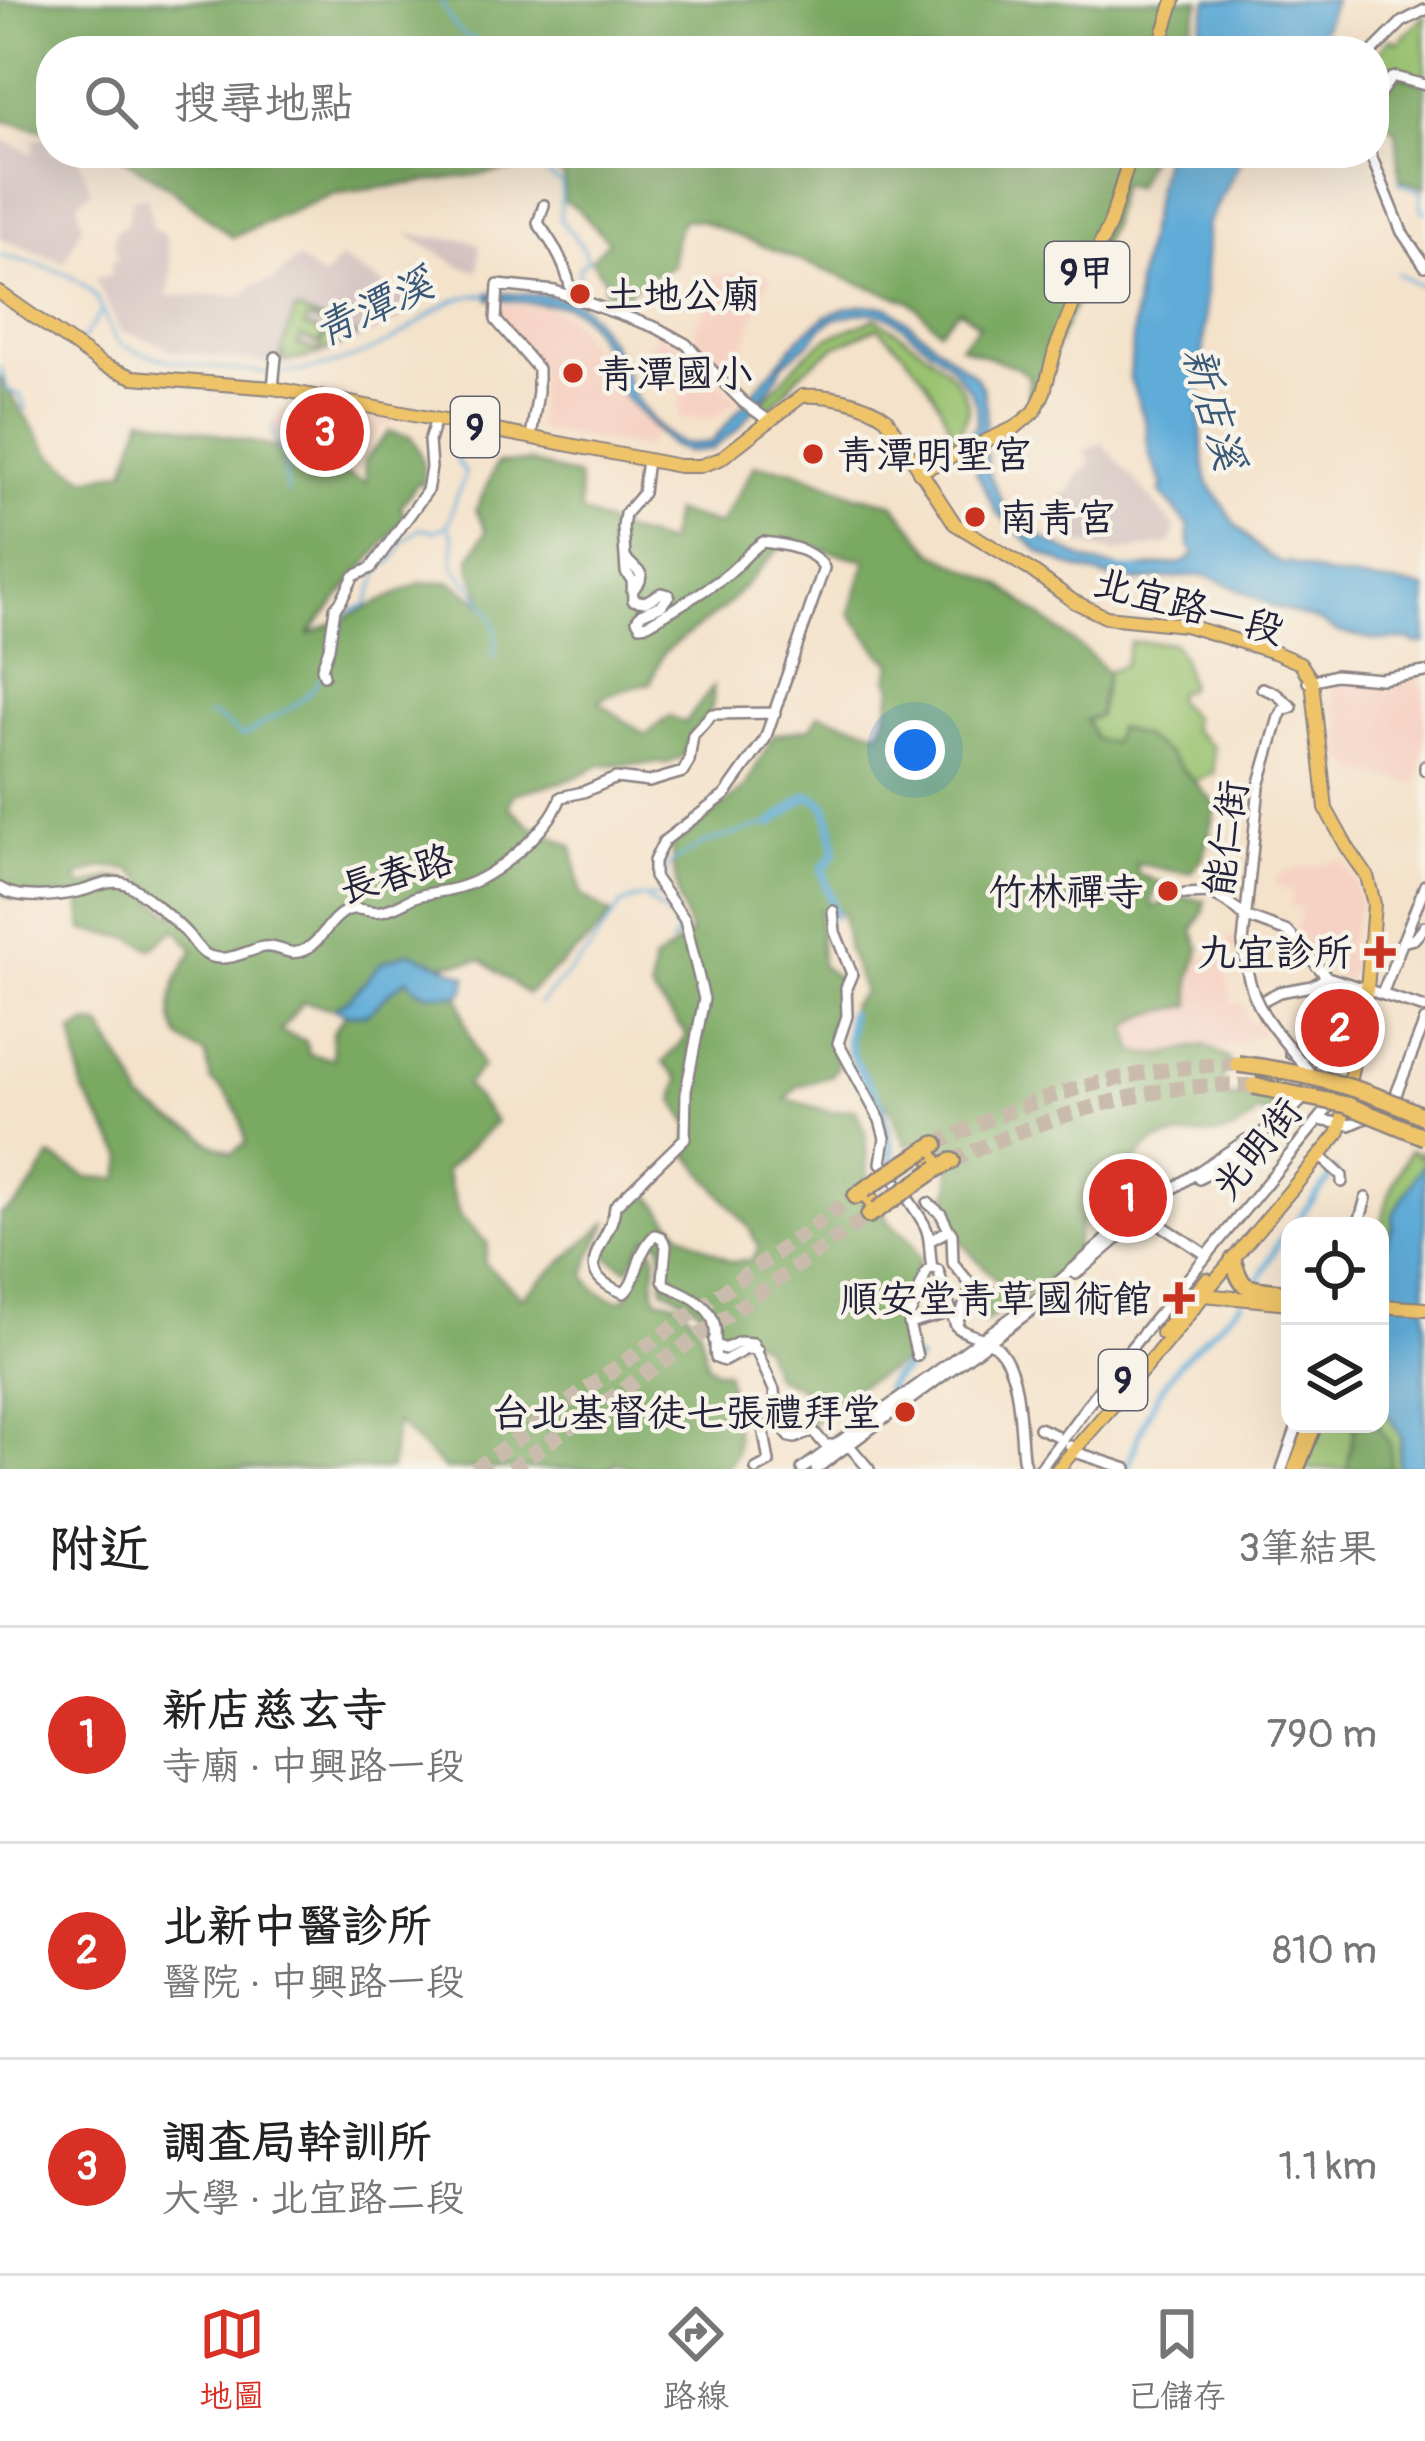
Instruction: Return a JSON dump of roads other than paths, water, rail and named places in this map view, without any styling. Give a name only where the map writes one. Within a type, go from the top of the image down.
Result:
[{"type":"highway","points":[[1238,1064],[1342,1083],[1425,1118]]},
{"type":"highway","points":[[1270,1068],[1261,1087],[1347,1105],[1425,1137]]},
{"type":"highway","points":[[932,1147],[945,1165],[873,1212],[860,1193],[932,1147]]},
{"type":"highway","points":[[1233,1260],[1245,1286],[1281,1297]]},
{"type":"highway","points":[[1291,1468],[1303,1433]]},
{"type":"highway","points":[[1291,1468],[1305,1448],[1306,1433]]},
{"type":"main road","points":[[1163,36],[1174,0]]},
{"type":"main road","name":"9甲","points":[[919,472],[1021,424],[1035,411],[1078,289],[1111,224],[1127,168]]},
{"type":"main road","name":"9","points":[[0,293],[95,360],[125,375],[273,386],[679,466],[720,459],[763,417],[802,396],[814,395],[872,409],[886,418],[919,472]]},
{"type":"main road","name":"北宜路一段","points":[[919,472],[953,528],[1084,613],[1105,621],[1205,636],[1293,664],[1310,682],[1327,809],[1367,876],[1375,904],[1371,991],[1331,1122]]},
{"type":"main road","name":"北宜路一段","points":[[1331,1122],[1359,1014],[1371,991]]},
{"type":"main road","name":"9","points":[[1044,1469],[1320,1156],[1338,1134],[1331,1122]]},
{"type":"main road","name":"9","points":[[1202,1294],[1331,1131],[1331,1122]]},
{"type":"main road","points":[[1202,1294],[1281,1297]]},
{"type":"main road","points":[[1202,1294],[1281,1297]]},
{"type":"main road","points":[[1389,1311],[1425,1313]]},
{"type":"main road","name":"9","points":[[1058,1469],[1065,1442]]},
{"type":"street","points":[[1388,36],[1425,10]]},
{"type":"street","points":[[1389,81],[1425,85]]},
{"type":"street","points":[[1376,168],[1402,232],[1425,266]]},
{"type":"street","points":[[544,206],[538,223],[556,248],[572,298]]},
{"type":"street","points":[[531,436],[538,369],[501,328],[495,314],[498,285],[555,291],[676,338],[763,417]]},
{"type":"street","points":[[273,386],[277,362]]},
{"type":"street","points":[[323,672],[335,608],[350,582],[370,568],[427,491],[429,441],[436,419]]},
{"type":"street","points":[[646,459],[643,493],[625,514],[623,527],[627,560],[640,574],[632,596],[645,602],[662,593],[669,595],[662,605],[641,614],[638,623],[644,626],[723,578],[763,542],[819,558],[824,574],[765,740],[725,795],[666,840],[654,861],[655,878],[685,920],[704,999],[686,1091],[685,1138],[615,1206],[595,1254],[594,1270],[610,1287],[624,1293],[640,1253],[656,1235],[661,1237],[666,1246],[666,1285],[687,1292],[712,1315],[718,1346],[753,1343],[774,1390],[777,1421],[790,1438],[813,1431],[825,1445],[840,1444],[869,1469]]},
{"type":"street","points":[[1310,682],[1348,675],[1381,679],[1425,672]]},
{"type":"street","points":[[1262,688],[1292,707],[1312,704]]},
{"type":"street","name":"能仁街","points":[[1227,1158],[1300,1105],[1311,1082],[1308,1070],[1261,1012],[1249,985],[1243,943],[1261,781],[1280,714],[1292,707]]},
{"type":"street","name":"長春路","points":[[0,888],[14,895],[53,894],[122,883],[173,920],[211,957],[227,958],[268,946],[298,953],[346,911],[359,908],[377,913],[492,873],[555,813],[561,797],[616,778],[649,782],[683,772],[693,735],[712,714],[775,713]]},
{"type":"street","points":[[1371,991],[1402,942],[1425,885]]},
{"type":"street","points":[[1185,894],[1210,893],[1244,916],[1292,934],[1327,977],[1425,1008]]},
{"type":"street","points":[[832,911],[853,974],[846,988],[847,1016],[838,1043],[880,1120],[885,1138],[881,1163],[927,1228],[935,1269],[956,1326],[1005,1356],[1015,1375],[1026,1469]]},
{"type":"street","points":[[1402,942],[1414,939],[1425,926]]},
{"type":"street","points":[[1318,1075],[1292,1051],[1260,1002],[1327,977]]},
{"type":"street","points":[[1292,1051],[1317,1026],[1346,1011],[1359,1014],[1318,1075]]},
{"type":"street","points":[[1331,1122],[1375,1117],[1391,1107],[1425,1021]]},
{"type":"street","points":[[1334,1048],[1342,1043],[1353,1046]]},
{"type":"street","points":[[802,1469],[1066,1283],[1142,1213],[1227,1158],[1296,1103],[1340,1049],[1353,1046]]},
{"type":"street","points":[[1333,1060],[1347,1068]]},
{"type":"street","name":"光明街","points":[[1065,1442],[1126,1354],[1191,1274],[1331,1122]]},
{"type":"street","points":[[1320,1156],[1338,1173]]},
{"type":"street","points":[[1361,1217],[1366,1198]]},
{"type":"street","points":[[928,1203],[952,1234],[952,1263]]},
{"type":"street","points":[[1142,1213],[1207,1255]]},
{"type":"street","points":[[928,1241],[949,1230]]},
{"type":"street","points":[[917,1356],[910,1314],[927,1271],[942,1262],[952,1263],[975,1288]]},
{"type":"street","points":[[1191,1274],[1202,1294]]},
{"type":"street","points":[[956,1326],[975,1288]]},
{"type":"street","points":[[915,1302],[975,1288]]},
{"type":"street","points":[[909,1324],[951,1312]]},
{"type":"street","points":[[756,1469],[769,1462],[763,1427],[777,1421]]},
{"type":"street","points":[[1039,1428],[1126,1469]]},
{"type":"street","points":[[816,1469],[840,1444]]},
{"type":"water","points":[[1208,0],[1334,0],[1317,36],[1198,36]]},
{"type":"water","points":[[1161,168],[1237,168],[1207,224],[1199,404],[1208,482],[1236,525],[1264,553],[1284,564],[1326,575],[1425,588],[1425,643],[1338,632],[1202,575],[1123,582],[1040,552],[997,513],[963,445],[977,423],[971,391],[947,361],[891,317],[863,312],[834,319],[783,364],[739,428],[712,449],[688,452],[671,445],[616,386],[617,375],[608,370],[595,333],[575,310],[489,299],[489,293],[537,295],[581,305],[616,352],[631,390],[648,414],[675,440],[694,444],[712,442],[801,336],[826,316],[864,305],[889,307],[976,377],[986,408],[980,440],[988,472],[1017,520],[1087,561],[1125,570],[1183,563],[1195,555],[1189,545],[1189,526],[1160,492],[1163,485],[1149,454],[1146,424],[1130,378],[1137,285]]},
{"type":"water","points":[[410,952],[467,976],[465,990],[459,995],[430,993],[417,989],[408,978],[367,1014],[334,1009],[382,962]]},
{"type":"water","points":[[1425,1161],[1425,1469],[1398,1469],[1401,1436],[1389,1416],[1393,1215]]},
{"type":"waterway","points":[[440,0],[467,36]]},
{"type":"waterway","points":[[542,168],[562,183],[560,219],[588,260],[579,268],[577,293]]},
{"type":"waterway","points":[[1399,182],[1422,192],[1420,204],[1425,213]]},
{"type":"waterway","name":"青潭溪","points":[[0,255],[54,269],[78,281],[97,300],[117,341],[129,349],[174,361],[257,372],[295,372],[344,361],[391,341],[447,304],[488,295]]},
{"type":"waterway","points":[[1397,273],[1425,289]]},
{"type":"waterway","points":[[80,343],[102,311]]},
{"type":"waterway","points":[[0,367],[8,390],[20,395],[26,410]]},
{"type":"waterway","points":[[273,426],[274,440],[284,455],[287,494]]},
{"type":"waterway","points":[[328,663],[345,613],[367,605],[380,569],[393,561],[404,540],[420,529],[435,531],[447,526],[465,472],[457,461],[461,449]]},
{"type":"waterway","points":[[449,529],[454,567],[492,617],[496,659]]},
{"type":"waterway","name":"青潭溪","points":[[1118,568],[1139,569]]},
{"type":"waterway","points":[[208,715],[242,736],[297,703],[321,677]]},
{"type":"waterway","points":[[772,823],[808,795],[825,805],[834,850],[822,869],[835,915]]},
{"type":"waterway","points":[[666,887],[666,867],[702,844],[772,823]]},
{"type":"waterway","points":[[539,1004],[588,952],[621,905],[662,896]]},
{"type":"waterway","points":[[648,901],[673,924],[678,935],[671,943]]},
{"type":"waterway","points":[[850,1014],[848,1041],[853,1057]]},
{"type":"waterway","points":[[854,1060],[881,1105],[891,1163]]},
{"type":"waterway","points":[[1300,1217],[1335,1171]]},
{"type":"waterway","points":[[1256,1286],[1281,1238]]},
{"type":"waterway","points":[[1127,1469],[1167,1380],[1242,1302]]},
{"type":"waterway","points":[[889,1397],[887,1387],[892,1379],[917,1360]]},
{"type":"tunnel","points":[[936,1144],[1008,1112],[1082,1087],[1159,1071],[1238,1064]]},
{"type":"tunnel","points":[[952,1161],[1060,1117],[1139,1095],[1217,1085],[1254,1086]]},
{"type":"tunnel","points":[[475,1469],[856,1196]]},
{"type":"tunnel","points":[[511,1469],[869,1215]]},
{"type":"place","name":"土地公廟","points":[[580,294]]},
{"type":"place","name":"青潭國小","points":[[573,373]]},
{"type":"place","name":"調查局幹訓所","points":[[325,432]]},
{"type":"place","name":"青潭明聖宮","points":[[813,454]]},
{"type":"place","name":"南青宮","points":[[975,517]]},
{"type":"place","name":"竹林禪寺","points":[[1168,891]]},
{"type":"place","name":"九宜診所","points":[[1380,952]]},
{"type":"place","name":"北新中醫診所","points":[[1340,1028]]},
{"type":"place","name":"新店慈玄寺","points":[[1128,1198]]},
{"type":"place","name":"順安堂青草國術館","points":[[1179,1298]]},
{"type":"place","name":"台北基督徒七張禮拜堂","points":[[905,1412]]},
{"type":"water label","name":"新店溪","points":[[1215,408]]}]
